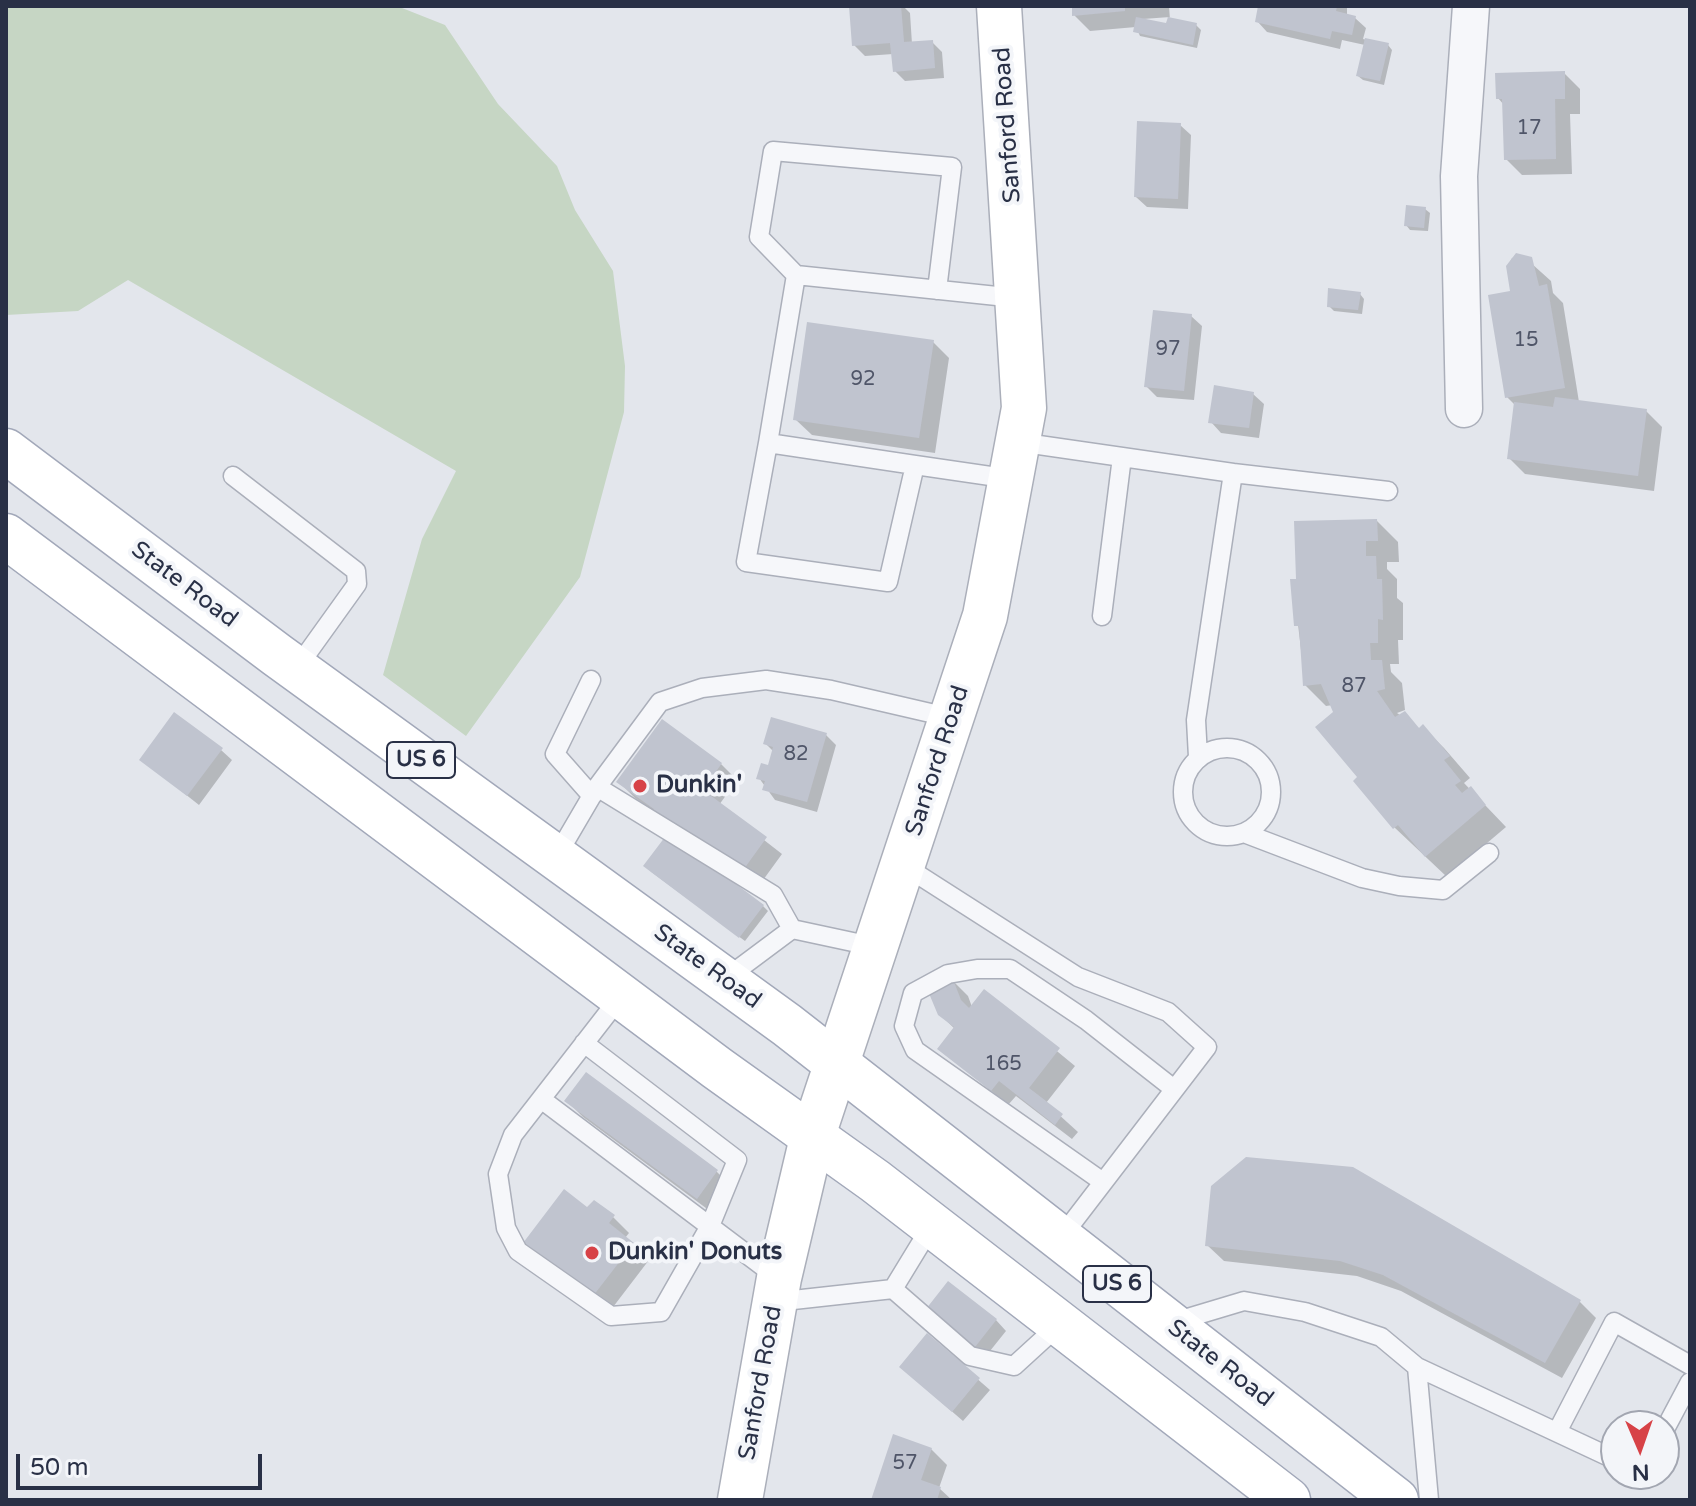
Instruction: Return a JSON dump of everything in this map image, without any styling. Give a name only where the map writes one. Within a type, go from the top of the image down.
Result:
[{"type":"main road","name":"Sanford Road","points":[[740,1500],[777,1290],[812,1138],[985,616],[1024,408],[999,6]]},
{"type":"main road","name":"State Road","points":[[6,451],[296,669],[838,1066],[1396,1500]]},
{"type":"main road","name":"US 6","points":[[6,536],[932,1225],[1288,1500]]},
{"type":"street","points":[[1464,409],[1459,176],[1471,6]]},
{"type":"lane","points":[[937,290],[952,167],[773,151],[759,237],[796,275],[937,290],[1019,298]]},
{"type":"lane","points":[[796,275],[746,562],[888,582],[915,465]]},
{"type":"lane","points":[[768,443],[915,465],[1122,457],[1388,491]]},
{"type":"lane","points":[[1102,616],[1122,457]]},
{"type":"lane","points":[[1198,757],[1196,720],[1233,473]]},
{"type":"lane","points":[[233,476],[356,571],[357,584],[296,669]]},
{"type":"lane","points":[[591,680],[555,754],[595,791],[773,895],[792,929],[876,947]]},
{"type":"lane","points":[[556,857],[595,791],[660,702],[702,688],[766,680],[831,690],[952,718]]},
{"type":"lane","points":[[1244,833],[1264,817],[1272,793],[1265,769],[1247,751],[1221,747],[1198,757],[1184,779],[1183,804],[1197,825],[1220,836],[1244,833],[1362,878],[1399,886],[1443,890],[1489,853]]},
{"type":"lane","points":[[903,865],[1078,977],[1168,1012],[1207,1047],[1059,1240]]},
{"type":"lane","points":[[724,980],[792,929]]},
{"type":"lane","points":[[1103,1182],[915,1050],[904,1026],[913,993],[948,974],[977,969],[1010,969],[1086,1020],[1174,1089]]},
{"type":"lane","points":[[584,1043],[737,1160],[710,1226],[661,1312],[611,1316],[518,1251],[506,1228],[498,1174],[513,1135],[584,1043],[621,996]]},
{"type":"lane","points":[[541,1099],[710,1226],[777,1290],[893,1289],[970,1356],[1014,1366],[1060,1324]]},
{"type":"lane","points":[[893,1289],[932,1225]]},
{"type":"lane","points":[[1169,1325],[1182,1318],[1244,1301],[1305,1312],[1381,1337],[1417,1367],[1600,1452]]},
{"type":"lane","points":[[1557,1432],[1614,1322],[1690,1365]]},
{"type":"lane","points":[[1417,1367],[1429,1500]]},
{"type":"lane","points":[[1675,1410],[1690,1382]]},
{"type":"green space","points":[[6,6],[397,6],[445,25],[498,104],[557,166],[575,210],[613,271],[625,366],[624,412],[580,577],[466,736],[383,675],[422,539],[456,471],[128,280],[78,311],[6,315]]},
{"type":"building","points":[[849,6],[901,6],[904,42],[933,40],[935,68],[893,72],[890,43],[852,46]]},
{"type":"building","points":[[1072,6],[1125,6],[1125,11],[1072,16]]},
{"type":"building","points":[[1258,6],[1337,6],[1336,11],[1356,16],[1352,35],[1332,31],[1330,39],[1255,22]]},
{"type":"building","points":[[1136,17],[1166,23],[1168,17],[1197,23],[1193,45],[1133,32]]},
{"type":"building","points":[[1365,38],[1389,43],[1380,81],[1356,76]]},
{"type":"building","points":[[1565,71],[1565,99],[1555,99],[1556,159],[1504,160],[1502,99],[1496,99],[1495,73]]},
{"type":"building","points":[[1137,121],[1181,123],[1178,199],[1134,197]]},
{"type":"building","points":[[1406,205],[1426,207],[1424,228],[1404,226]]},
{"type":"building","points":[[1516,253],[1532,257],[1539,286],[1547,284],[1565,388],[1505,398],[1488,295],[1510,291],[1506,266]]},
{"type":"building","points":[[1328,288],[1361,292],[1358,310],[1327,307]]},
{"type":"building","points":[[1153,310],[1192,314],[1184,391],[1144,387]]},
{"type":"building","points":[[807,322],[934,340],[919,438],[793,420]]},
{"type":"building","points":[[1214,385],[1254,392],[1249,428],[1208,423]]},
{"type":"building","points":[[1555,397],[1647,409],[1638,476],[1507,459],[1514,402],[1553,407]]},
{"type":"building","points":[[1377,519],[1378,541],[1366,541],[1366,556],[1376,556],[1377,579],[1382,579],[1383,620],[1378,619],[1378,643],[1370,643],[1371,660],[1382,660],[1385,689],[1377,691],[1395,717],[1405,711],[1419,728],[1423,724],[1450,756],[1444,760],[1461,781],[1455,785],[1462,793],[1471,786],[1486,805],[1425,857],[1398,825],[1393,829],[1353,781],[1357,777],[1315,727],[1333,712],[1321,684],[1303,686],[1299,626],[1294,626],[1290,579],[1296,579],[1294,521]]},
{"type":"building","points":[[174,712],[223,748],[187,796],[139,760]]},
{"type":"building","points":[[771,717],[827,733],[807,802],[762,790],[765,781],[756,779],[761,763],[768,765],[773,747],[763,744]]},
{"type":"building","points":[[662,719],[722,763],[703,790],[767,837],[741,873],[651,813],[654,809],[616,782]]},
{"type":"building","points":[[668,833],[764,905],[739,938],[643,866]]},
{"type":"building","points":[[952,977],[961,1000],[969,1008],[984,989],[1060,1048],[1029,1088],[1063,1114],[1055,1125],[999,1081],[991,1091],[937,1049],[954,1027],[938,1015],[928,991]]},
{"type":"building","points":[[586,1072],[718,1170],[697,1199],[564,1101]]},
{"type":"building","points":[[1246,1157],[1353,1167],[1581,1300],[1545,1363],[1383,1275],[1340,1261],[1205,1246],[1211,1186]]},
{"type":"building","points":[[564,1189],[587,1207],[594,1200],[615,1215],[609,1223],[634,1243],[593,1296],[523,1243]]},
{"type":"building","points":[[948,1281],[997,1319],[975,1347],[926,1309]]},
{"type":"building","points":[[927,1333],[980,1378],[952,1412],[899,1367]]},
{"type":"building","points":[[893,1434],[932,1448],[921,1480],[941,1487],[937,1500],[871,1500]]},
{"type":"place","name":"Dunkin'","points":[[640,786]]},
{"type":"place","name":"Dunkin' Donuts","points":[[592,1253]]}]
